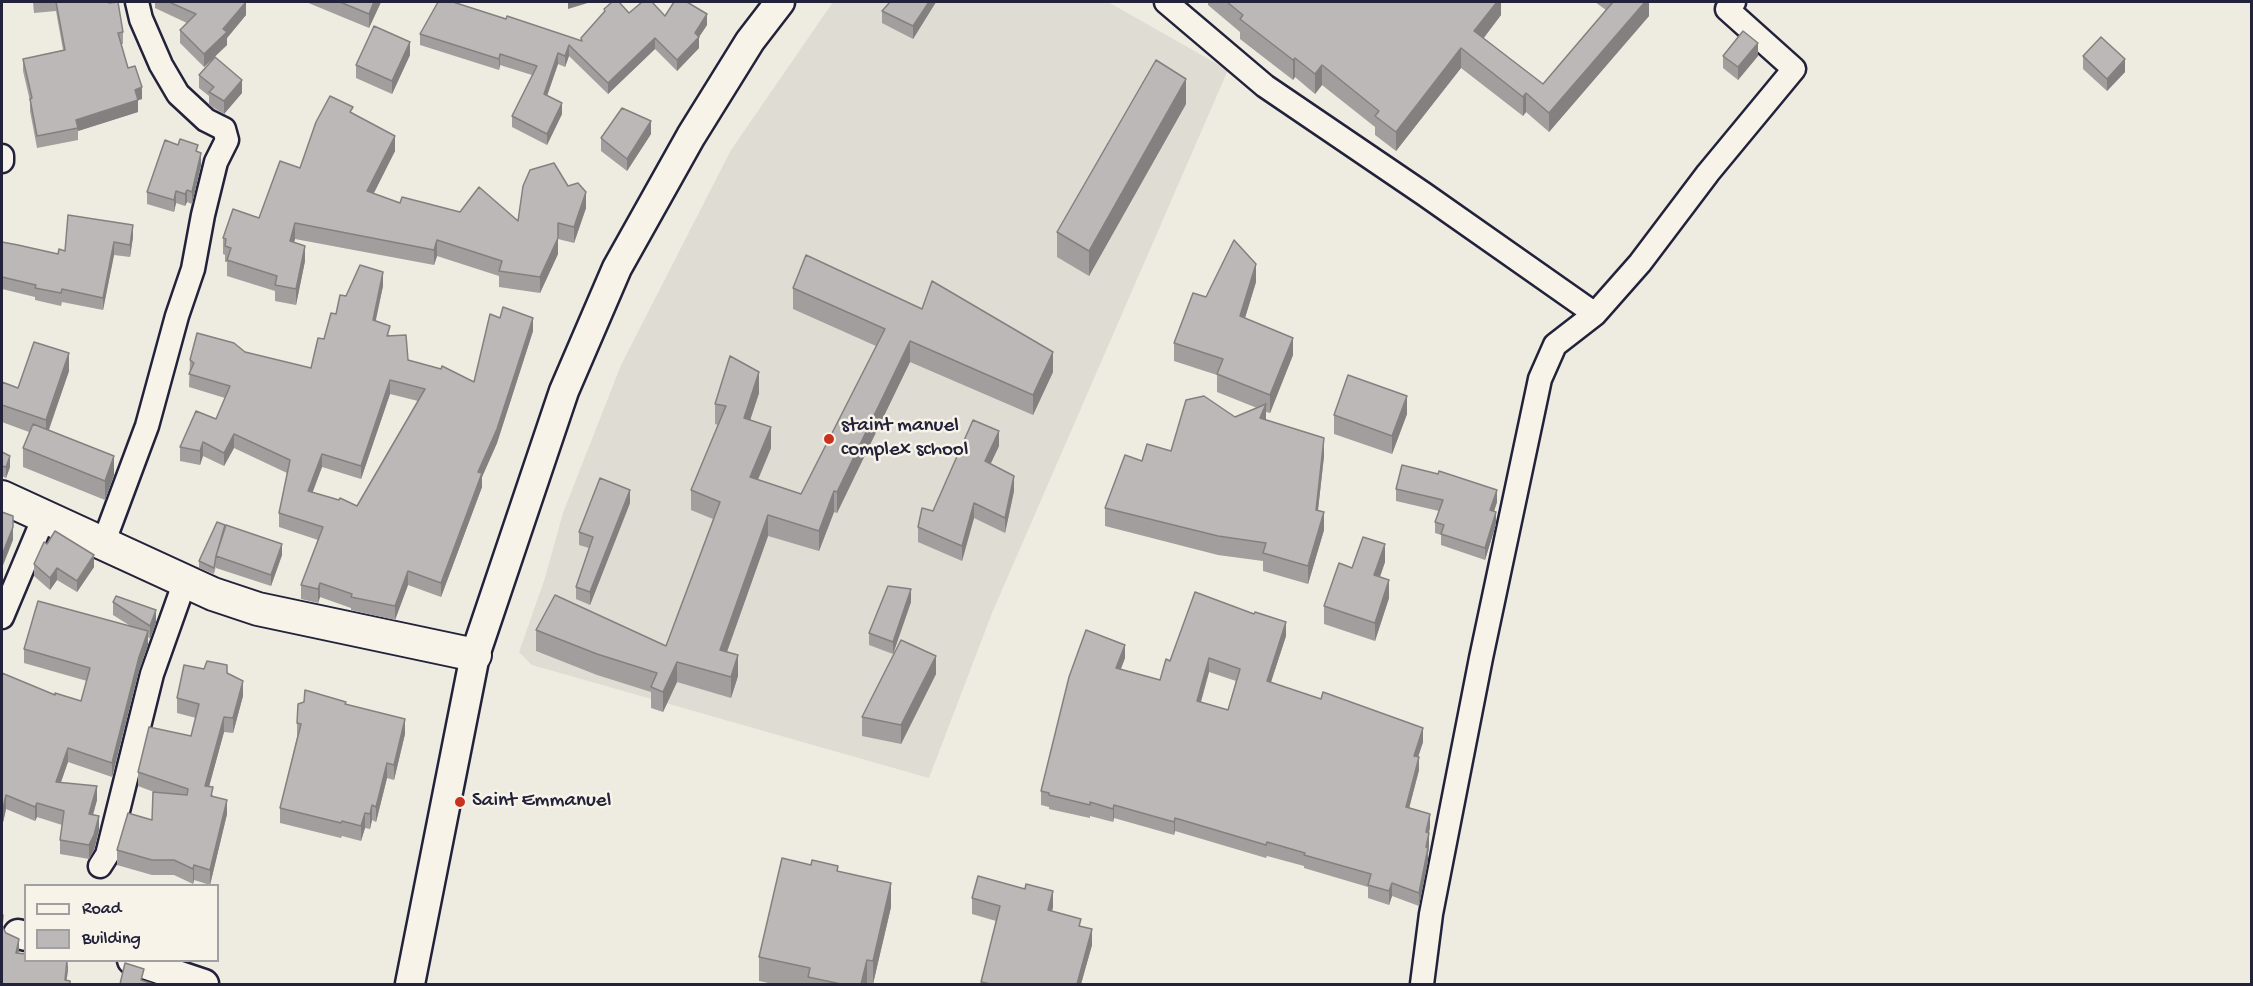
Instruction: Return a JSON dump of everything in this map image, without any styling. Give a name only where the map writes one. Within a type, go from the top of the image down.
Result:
[{"type":"main road","points":[[2,497],[213,594],[258,609],[475,655]]},
{"type":"street","points":[[102,544],[147,426],[177,316],[193,269],[216,162],[227,140],[224,129],[206,120],[178,94],[161,65],[141,19],[137,2]]},
{"type":"street","points":[[410,984],[475,655],[564,392],[617,268],[691,136],[750,41],[780,2]]},
{"type":"street","points":[[1166,2],[1265,86],[1434,200],[1595,314]]},
{"type":"street","points":[[1422,984],[1431,914],[1540,379],[1555,345],[1595,314],[1640,263],[1708,173],[1794,69],[1726,4]]},
{"type":"street","points":[[2,156],[2,161]]},
{"type":"street","points":[[2,616],[44,517]]},
{"type":"street","points":[[100,866],[107,855],[152,674],[185,581]]},
{"type":"street","points":[[138,962],[204,984]]},
{"type":"shaded area","name":"staint manuel complex school","points":[[833,2],[1108,2],[1228,70],[992,613],[929,778],[532,665],[519,652],[544,581],[563,513],[621,365],[731,150]]},
{"type":"building","points":[[56,2],[118,2],[123,32],[118,33],[128,68],[135,66],[142,87],[135,90],[138,100],[76,120],[78,128],[37,136],[30,99],[32,98],[23,59],[65,50]]},
{"type":"building","points":[[169,2],[246,2],[223,29],[227,32],[204,54],[180,30],[196,14]]},
{"type":"building","points":[[340,2],[374,2],[369,14]]},
{"type":"building","points":[[438,2],[453,2],[506,19],[507,16],[582,41],[581,38],[612,2],[619,2],[629,13],[642,2],[652,2],[665,16],[674,2],[687,2],[707,14],[695,33],[699,37],[677,60],[655,38],[608,83],[569,45],[565,56],[558,53],[544,94],[562,103],[547,134],[512,116],[537,66],[500,54],[499,59],[420,34]]},
{"type":"building","points":[[890,2],[929,2],[913,26],[882,11]]},
{"type":"building","points":[[1227,2],[1497,2],[1474,31],[1543,84],[1613,2],[1645,2],[1549,113],[1526,93],[1523,97],[1461,48],[1396,132],[1375,116],[1379,111],[1322,65],[1315,74],[1295,58],[1293,60],[1240,19],[1243,15]]},
{"type":"building","points":[[374,26],[410,42],[392,81],[356,65]]},
{"type":"building","points":[[1743,31],[1758,43],[1738,67],[1723,56]]},
{"type":"building","points":[[2101,37],[2125,59],[2107,79],[2083,56]]},
{"type":"building","points":[[215,57],[242,80],[224,101],[209,92],[214,87],[199,75]]},
{"type":"building","points":[[1156,60],[1186,79],[1089,251],[1057,232]]},
{"type":"building","points":[[330,96],[353,107],[350,112],[395,136],[367,191],[400,203],[402,197],[460,212],[479,187],[518,221],[523,186],[530,170],[554,163],[568,186],[578,183],[586,192],[574,227],[558,223],[558,238],[540,277],[499,271],[502,261],[437,240],[434,250],[295,223],[290,241],[305,246],[296,289],[275,285],[277,276],[227,260],[231,248],[225,246],[226,239],[223,238],[233,209],[259,218],[280,161],[300,168],[316,122]]},
{"type":"building","points":[[622,108],[651,121],[627,159],[601,138]]},
{"type":"building","points":[[180,139],[198,145],[196,151],[201,153],[192,192],[187,190],[185,194],[176,191],[174,200],[147,192],[165,140],[178,145]]},
{"type":"building","points":[[68,215],[133,225],[130,245],[114,242],[103,298],[62,289],[61,293],[35,288],[36,285],[2,277],[2,242],[58,254],[59,249],[65,251]]},
{"type":"building","points":[[1234,240],[1256,264],[1240,316],[1293,338],[1270,395],[1217,374],[1223,359],[1174,343],[1193,293],[1206,297]]},
{"type":"building","points":[[806,255],[922,309],[932,281],[1053,352],[1033,395],[910,341],[837,492],[834,491],[819,531],[768,515],[720,650],[738,655],[731,677],[677,662],[663,692],[651,687],[657,673],[597,654],[536,630],[555,595],[666,646],[720,502],[691,490],[726,406],[715,404],[730,356],[759,372],[744,418],[771,427],[750,477],[801,494],[885,329],[793,288]]},
{"type":"building","points":[[360,265],[383,272],[373,320],[390,326],[387,336],[406,335],[408,360],[441,369],[442,366],[474,382],[490,314],[500,318],[503,307],[533,318],[497,429],[478,472],[482,473],[441,583],[408,571],[395,606],[351,597],[352,594],[320,583],[318,589],[301,585],[323,527],[279,513],[290,460],[234,434],[224,453],[203,442],[200,451],[180,447],[196,411],[216,419],[230,386],[189,374],[194,363],[190,360],[197,333],[234,343],[245,352],[311,368],[318,338],[324,339],[331,313],[336,314],[340,295],[346,296]],"holes":[[[390,380],[425,389],[357,506],[340,498],[339,500],[308,491],[322,454],[361,466]]]},
{"type":"building","points":[[34,342],[69,353],[46,420],[2,405],[2,382],[18,388]]},
{"type":"building","points":[[1348,375],[1407,396],[1392,436],[1334,415]]},
{"type":"building","points":[[1204,396],[1235,417],[1266,404],[1260,418],[1324,438],[1316,510],[1324,512],[1308,566],[1263,553],[1266,543],[1218,536],[1105,508],[1125,455],[1142,461],[1147,444],[1171,451],[1186,400]]},
{"type":"building","points":[[973,420],[999,431],[985,461],[1014,476],[1005,518],[974,503],[962,546],[918,527],[922,508],[933,511]]},
{"type":"building","points":[[33,424],[114,456],[105,481],[23,448]]},
{"type":"building","points":[[2,452],[10,456],[6,467],[2,466]]},
{"type":"building","points":[[1402,465],[1438,474],[1439,471],[1497,490],[1490,510],[1496,512],[1485,548],[1441,534],[1444,525],[1435,522],[1443,500],[1396,489]]},
{"type":"building","points":[[600,478],[630,490],[590,592],[576,587],[593,537],[579,532]]},
{"type":"building","points":[[2,512],[13,516],[13,527],[2,555]]},
{"type":"building","points":[[217,522],[225,525],[214,568],[199,561]]},
{"type":"building","points":[[226,525],[282,544],[271,575],[216,556]]},
{"type":"building","points":[[55,531],[94,555],[77,581],[57,568],[50,578],[34,564],[44,542],[47,544]]},
{"type":"building","points":[[1363,537],[1385,544],[1374,575],[1389,580],[1375,623],[1324,606],[1339,563],[1352,568]]},
{"type":"building","points":[[888,586],[911,589],[893,642],[869,633]]},
{"type":"building","points":[[1195,592],[1254,614],[1255,612],[1286,622],[1267,681],[1321,699],[1323,692],[1423,728],[1414,756],[1419,757],[1406,807],[1430,814],[1426,832],[1429,833],[1426,847],[1428,848],[1419,893],[1392,883],[1389,891],[1368,885],[1371,874],[1267,842],[1266,845],[1175,818],[1174,822],[1114,805],[1113,809],[1090,802],[1090,805],[1041,791],[1069,677],[1086,630],[1125,645],[1116,668],[1160,680],[1166,659],[1170,661]],"holes":[[[1209,658],[1240,669],[1228,710],[1197,701]]]},
{"type":"building","points":[[116,596],[156,610],[150,626],[113,602]]},
{"type":"building","points":[[38,601],[148,631],[139,657],[112,763],[68,748],[56,782],[97,786],[89,814],[99,816],[89,845],[60,840],[64,811],[37,803],[35,807],[6,795],[2,813],[2,673],[55,695],[55,693],[81,701],[90,668],[24,649]]},
{"type":"building","points":[[901,640],[936,656],[901,725],[862,717]]},
{"type":"building","points":[[207,661],[227,665],[227,673],[243,681],[233,718],[224,717],[205,786],[213,787],[211,796],[227,800],[210,870],[194,865],[193,869],[174,860],[152,860],[117,850],[128,813],[152,820],[153,792],[187,795],[188,789],[138,772],[149,727],[191,736],[199,704],[177,698],[184,665],[204,669]]},
{"type":"building","points":[[305,690],[346,702],[345,704],[405,719],[394,765],[387,763],[376,807],[372,805],[370,814],[365,813],[361,826],[280,808],[301,724],[297,723],[298,704],[304,702]]},
{"type":"building","points":[[782,858],[811,865],[812,860],[838,866],[837,871],[891,883],[873,961],[867,960],[861,984],[841,984],[808,977],[810,968],[759,957]]},
{"type":"building","points":[[978,876],[1025,889],[1026,884],[1053,891],[1048,910],[1081,919],[1079,926],[1092,929],[1077,984],[981,982],[1000,906],[972,898]]},
{"type":"building","points":[[2,926],[6,933],[19,939],[16,953],[24,954],[24,962],[67,962],[65,980],[70,981],[70,984],[2,984]]},
{"type":"building","points":[[125,963],[144,969],[141,980],[153,984],[120,984]]},
{"type":"place","name":"staint manuel complex school","points":[[829,439]]},
{"type":"place","name":"Saint Emmanuel","points":[[460,802]]}]
